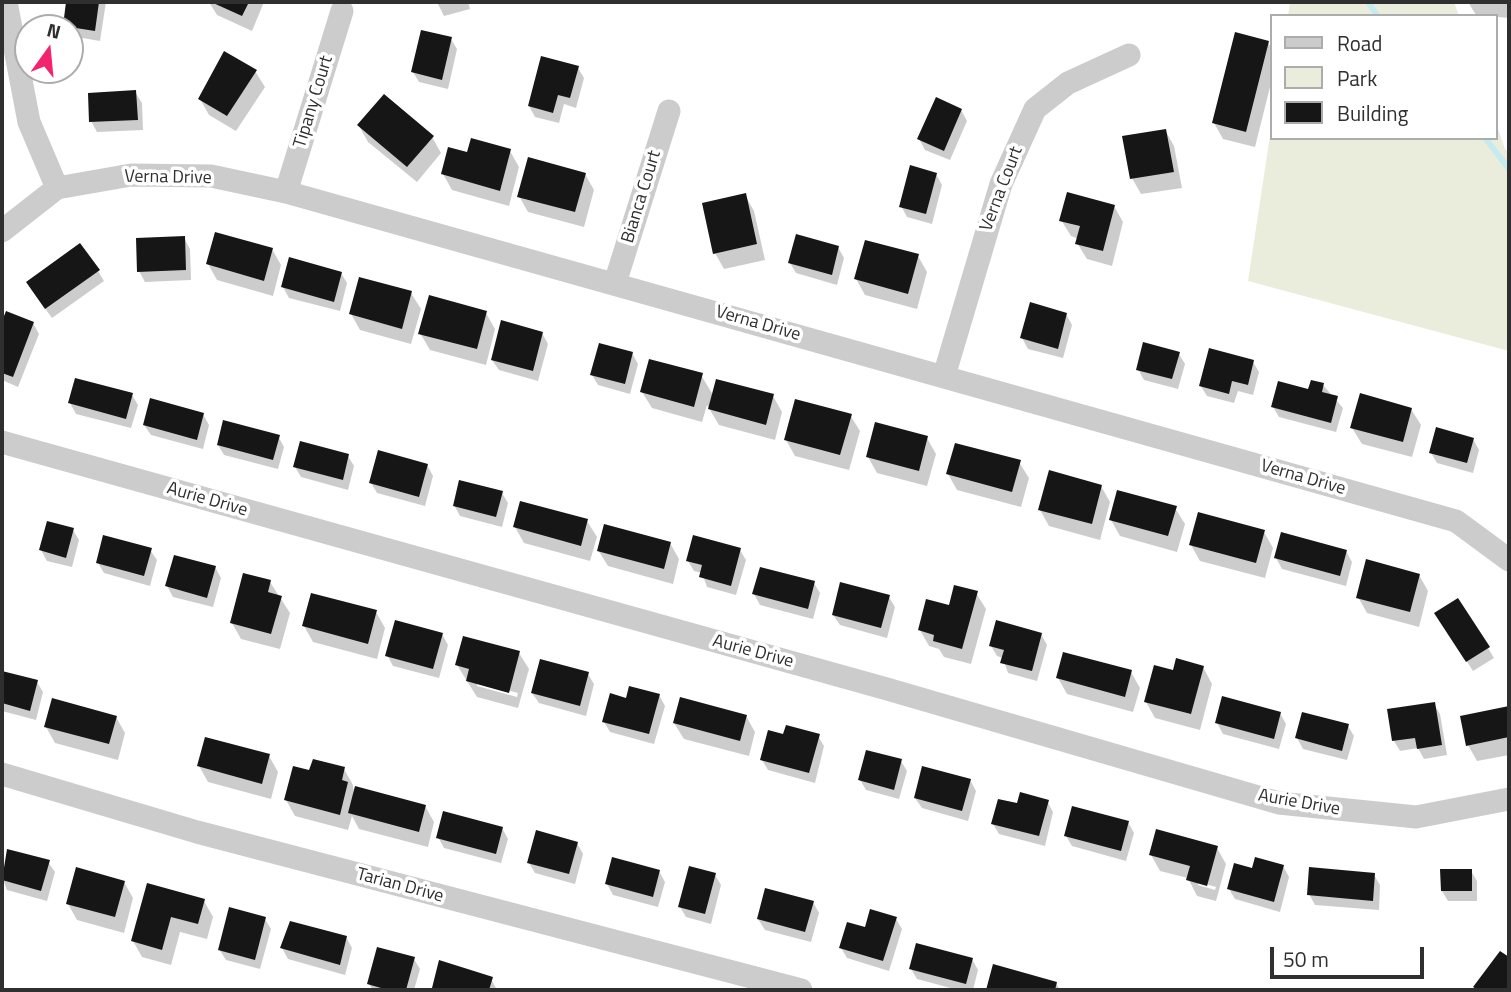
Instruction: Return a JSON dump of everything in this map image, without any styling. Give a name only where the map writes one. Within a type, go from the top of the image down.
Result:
[{"type":"street","points":[[6,2],[29,122],[57,188]]},
{"type":"street","name":"Tipany Court","points":[[286,192],[342,11]]},
{"type":"street","name":"Verna Court","points":[[944,376],[1001,184],[1035,109],[1068,83],[1129,55]]},
{"type":"street","name":"Bianca Court","points":[[615,283],[668,111]]},
{"type":"street","name":"Verna Drive","points":[[2,231],[57,188],[131,175],[211,176],[286,192],[1456,521],[1509,560]]},
{"type":"street","name":"Aurie Drive","points":[[2,442],[874,685],[1279,803],[1416,817],[1509,799]]},
{"type":"street","name":"Tarian Drive","points":[[2,774],[197,832],[801,990]]},
{"type":"green space","points":[[1290,2],[1454,2],[1458,14],[1288,14]]},
{"type":"green space","points":[[1497,126],[1505,149],[1509,152],[1509,351],[1248,281],[1270,136],[1270,140],[1497,140]]},
{"type":"building","points":[[66,2],[99,2],[95,31],[84,29],[84,14],[64,14]]},
{"type":"building","points":[[211,2],[249,2],[242,16]]},
{"type":"building","points":[[421,30],[452,37],[442,80],[411,72]]},
{"type":"building","points":[[1235,32],[1269,41],[1246,132],[1212,123]]},
{"type":"building","points":[[224,51],[257,70],[227,116],[198,99]]},
{"type":"building","points":[[541,56],[579,66],[570,98],[558,95],[553,113],[528,106]]},
{"type":"building","points":[[136,90],[138,120],[89,122],[88,93]]},
{"type":"building","points":[[384,94],[434,136],[407,167],[357,125]]},
{"type":"building","points":[[936,97],[962,109],[944,151],[917,139]]},
{"type":"building","points":[[1166,129],[1174,172],[1130,179],[1122,136]]},
{"type":"building","points":[[471,138],[511,149],[500,191],[441,174],[448,147],[467,152]]},
{"type":"building","points":[[528,157],[586,173],[575,212],[517,197]]},
{"type":"building","points":[[910,165],[937,173],[926,214],[899,207]]},
{"type":"building","points":[[1067,192],[1115,205],[1103,251],[1075,244],[1080,226],[1059,221]]},
{"type":"building","points":[[746,193],[757,244],[713,254],[702,203]]},
{"type":"building","points":[[215,232],[273,248],[264,281],[206,264]]},
{"type":"building","points":[[796,234],[839,246],[832,275],[788,263]]},
{"type":"building","points":[[185,236],[186,270],[137,272],[136,238]]},
{"type":"building","points":[[865,240],[919,254],[908,294],[854,279]]},
{"type":"building","points":[[80,243],[100,270],[45,309],[26,282]]},
{"type":"building","points":[[289,257],[342,272],[334,302],[281,287]]},
{"type":"building","points":[[359,277],[412,291],[402,329],[349,314]]},
{"type":"building","points":[[429,295],[487,311],[477,349],[418,334]]},
{"type":"building","points":[[1030,302],[1067,313],[1058,349],[1020,338]]},
{"type":"building","points":[[6,311],[34,322],[13,377],[2,373],[2,321]]},
{"type":"building","points":[[501,320],[543,332],[533,371],[491,360]]},
{"type":"building","points":[[1143,342],[1180,352],[1172,379],[1136,370]]},
{"type":"building","points":[[599,343],[633,352],[625,384],[590,375]]},
{"type":"building","points":[[1209,348],[1254,360],[1248,385],[1232,381],[1229,394],[1199,386]]},
{"type":"building","points":[[649,359],[703,373],[694,407],[640,392]]},
{"type":"building","points":[[75,378],[133,393],[126,419],[68,403]]},
{"type":"building","points":[[716,379],[774,394],[766,425],[708,409]]},
{"type":"building","points":[[1311,380],[1324,383],[1322,392],[1338,396],[1331,423],[1271,407],[1278,381],[1308,389]]},
{"type":"building","points":[[1360,393],[1412,408],[1403,442],[1350,428]]},
{"type":"building","points":[[150,398],[204,413],[197,440],[143,425]]},
{"type":"building","points":[[795,399],[852,414],[840,455],[784,440]]},
{"type":"building","points":[[223,420],[280,435],[273,460],[217,445]]},
{"type":"building","points":[[875,422],[928,436],[919,471],[866,457]]},
{"type":"building","points":[[1436,427],[1474,438],[1467,463],[1429,453]]},
{"type":"building","points":[[300,441],[349,454],[343,480],[293,467]]},
{"type":"building","points":[[955,443],[1021,460],[1012,492],[946,474]]},
{"type":"building","points":[[378,450],[428,464],[419,497],[369,483]]},
{"type":"building","points":[[1049,470],[1102,485],[1092,524],[1038,510]]},
{"type":"building","points":[[459,480],[503,491],[496,517],[453,506]]},
{"type":"building","points":[[1117,490],[1177,506],[1168,536],[1109,520]]},
{"type":"building","points":[[520,501],[588,519],[581,546],[513,527]]},
{"type":"building","points":[[1198,512],[1265,530],[1256,563],[1189,545]]},
{"type":"building","points":[[47,521],[74,528],[66,558],[39,550]]},
{"type":"building","points":[[604,524],[671,542],[664,569],[597,551]]},
{"type":"building","points":[[1281,532],[1347,550],[1340,576],[1274,558]]},
{"type":"building","points":[[103,535],[152,548],[144,576],[96,563]]},
{"type":"building","points":[[693,535],[741,548],[731,586],[699,577],[702,565],[686,561]]},
{"type":"building","points":[[174,555],[216,566],[207,598],[165,586]]},
{"type":"building","points":[[1366,559],[1420,574],[1410,612],[1356,598]]},
{"type":"building","points":[[760,567],[815,581],[808,609],[752,594]]},
{"type":"building","points":[[243,573],[271,580],[268,592],[282,596],[271,634],[230,623]]},
{"type":"building","points":[[840,582],[890,595],[881,628],[832,615]]},
{"type":"building","points":[[954,585],[978,591],[962,649],[933,641],[934,635],[918,630],[926,599],[949,605]]},
{"type":"building","points":[[311,593],[377,610],[368,644],[302,626]]},
{"type":"building","points":[[1458,598],[1490,647],[1466,662],[1434,613]]},
{"type":"building","points":[[395,620],[443,633],[433,669],[385,656]]},
{"type":"building","points":[[996,620],[1042,633],[1032,671],[1000,663],[1004,650],[989,646]]},
{"type":"building","points":[[463,636],[520,651],[509,693],[466,681],[469,669],[455,665]]},
{"type":"building","points":[[1063,652],[1132,670],[1125,697],[1056,678]]},
{"type":"building","points":[[1176,658],[1204,666],[1191,714],[1144,702],[1154,665],[1173,670]]},
{"type":"building","points":[[540,659],[589,672],[580,706],[531,693]]},
{"type":"building","points":[[2,671],[38,680],[30,711],[2,703]]},
{"type":"building","points":[[629,686],[660,694],[649,734],[602,722],[610,693],[626,698]]},
{"type":"building","points":[[1222,696],[1281,712],[1274,739],[1215,723]]},
{"type":"building","points":[[680,697],[747,715],[740,741],[673,723]]},
{"type":"building","points":[[52,698],[117,716],[109,744],[44,727]]},
{"type":"building","points":[[1435,702],[1442,745],[1417,749],[1415,738],[1392,741],[1387,709]]},
{"type":"building","points":[[1509,706],[1509,737],[1466,746],[1460,716]]},
{"type":"building","points":[[1302,712],[1349,724],[1342,751],[1295,738]]},
{"type":"building","points":[[786,725],[820,734],[809,773],[760,760],[768,730],[783,734]]},
{"type":"building","points":[[205,737],[270,754],[262,784],[197,766]]},
{"type":"building","points":[[866,750],[902,759],[894,790],[858,780]]},
{"type":"building","points":[[313,759],[345,767],[342,780],[348,782],[340,815],[284,800],[293,766],[309,770]]},
{"type":"building","points":[[922,766],[971,779],[962,811],[914,798]]},
{"type":"building","points":[[355,786],[426,805],[419,832],[348,813]]},
{"type":"building","points":[[1020,792],[1049,800],[1039,836],[991,824],[998,799],[1017,803]]},
{"type":"building","points":[[1072,806],[1129,821],[1121,851],[1064,836]]},
{"type":"building","points":[[443,811],[503,827],[496,854],[436,838]]},
{"type":"building","points":[[1156,829],[1218,846],[1207,886],[1186,880],[1190,866],[1149,855]]},
{"type":"building","points":[[536,830],[578,842],[569,874],[527,863]]},
{"type":"building","points":[[7,849],[50,860],[41,891],[2,880]]},
{"type":"building","points":[[612,857],[660,870],[653,897],[605,884]]},
{"type":"building","points":[[1255,857],[1284,865],[1274,902],[1227,889],[1234,863],[1252,868]]},
{"type":"building","points":[[689,866],[716,873],[705,914],[678,907]]},
{"type":"building","points":[[76,867],[125,881],[115,917],[66,904]]},
{"type":"building","points":[[1309,867],[1375,873],[1373,901],[1307,895]]},
{"type":"building","points":[[1440,869],[1472,869],[1472,891],[1441,891]]},
{"type":"building","points":[[147,883],[205,899],[198,924],[171,917],[162,950],[131,941]]},
{"type":"building","points":[[765,888],[814,901],[805,932],[757,919]]},
{"type":"building","points":[[229,907],[266,917],[255,960],[218,950]]},
{"type":"building","points":[[870,909],[897,917],[883,961],[839,948],[847,922],[865,927]]},
{"type":"building","points":[[290,921],[347,936],[340,965],[280,948]]},
{"type":"building","points":[[916,943],[973,958],[966,984],[909,969]]},
{"type":"building","points":[[377,947],[415,957],[406,990],[388,990],[367,984]]},
{"type":"building","points":[[1500,951],[1509,957],[1509,990],[1478,990],[1473,987]]},
{"type":"building","points":[[439,960],[493,977],[489,990],[432,988]]},
{"type":"building","points":[[993,964],[1057,982],[1055,990],[986,990]]},
{"type":"waterway","points":[[1368,2],[1377,14]]},
{"type":"waterway","points":[[1487,140],[1509,169]]}]
